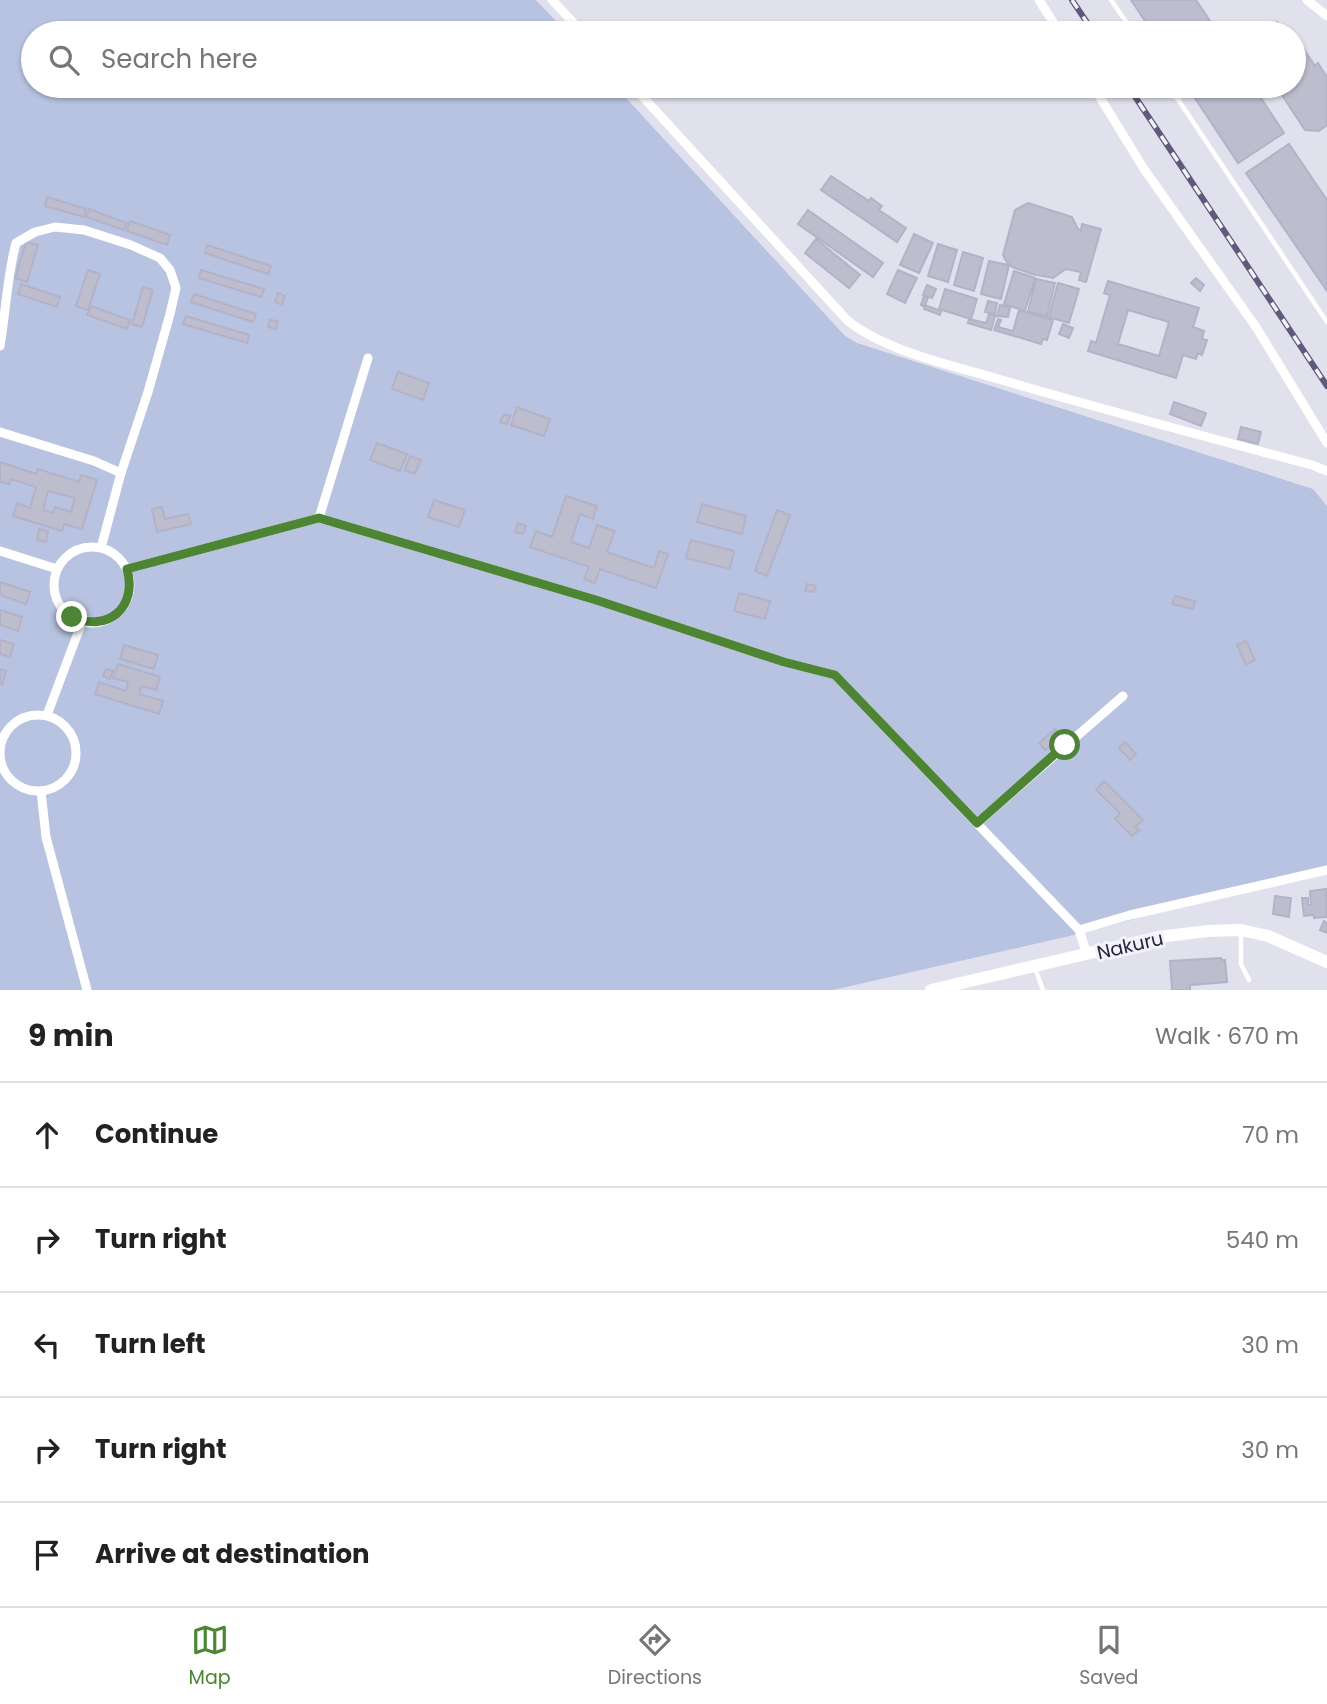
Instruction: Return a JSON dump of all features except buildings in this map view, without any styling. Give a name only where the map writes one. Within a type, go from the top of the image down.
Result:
[{"type":"main road","name":"Nakuru","points":[[935,990],[1159,937],[1241,930],[1268,936],[1327,962]]},
{"type":"street","points":[[552,0],[572,21]]},
{"type":"street","points":[[1039,0],[1052,21]]},
{"type":"street","points":[[1307,0],[1327,16]]},
{"type":"street","points":[[643,98],[847,320],[862,333],[983,374],[1327,471]]},
{"type":"street","points":[[1100,98],[1144,169],[1256,327],[1327,443]]},
{"type":"street","points":[[0,345],[8,298],[10,264],[16,243],[35,232],[55,227],[84,230],[131,245],[160,258],[170,270],[176,288],[148,392],[121,473],[102,548]]},
{"type":"street","points":[[319,518],[368,358]]},
{"type":"street","points":[[0,432],[94,461],[121,473]]},
{"type":"street","points":[[127,569],[319,518],[596,600],[784,662],[835,675],[1079,930],[1087,954]]},
{"type":"street","points":[[86,547],[110,551],[127,569],[130,593],[125,605],[117,614],[106,620],[82,622],[64,610],[57,601],[54,590],[57,569],[74,551],[86,547]]},
{"type":"street","points":[[0,551],[57,569]]},
{"type":"street","points":[[47,715],[82,622]]},
{"type":"street","points":[[977,823],[1123,696]]},
{"type":"street","points":[[47,715],[58,720],[74,738],[76,762],[71,773],[53,788],[29,790],[9,777],[0,755],[1,742],[6,732],[24,717],[47,715]]},
{"type":"street","points":[[41,791],[46,837],[87,990]]},
{"type":"street","points":[[1079,930],[1130,915],[1327,870]]},
{"type":"lane","points":[[1111,0],[1126,21]]},
{"type":"lane","points":[[1177,98],[1327,322]]},
{"type":"lane","points":[[1241,930],[1241,964],[1249,980]]},
{"type":"lane","points":[[1035,966],[1043,990]]},
{"type":"shaded area","points":[[0,0],[536,0],[556,21],[21,21],[21,98],[626,98],[845,336],[857,343],[1313,489],[1327,506],[1327,866],[1087,932],[833,990],[0,990]]},
{"type":"railway","points":[[1072,0],[1086,21]]},
{"type":"railway","points":[[1136,98],[1327,386]]},
{"type":"route","points":[[72,617],[82,622],[94,623],[117,614],[130,593],[127,569],[319,518],[596,600],[784,662],[835,675],[977,823],[1065,745]]}]
